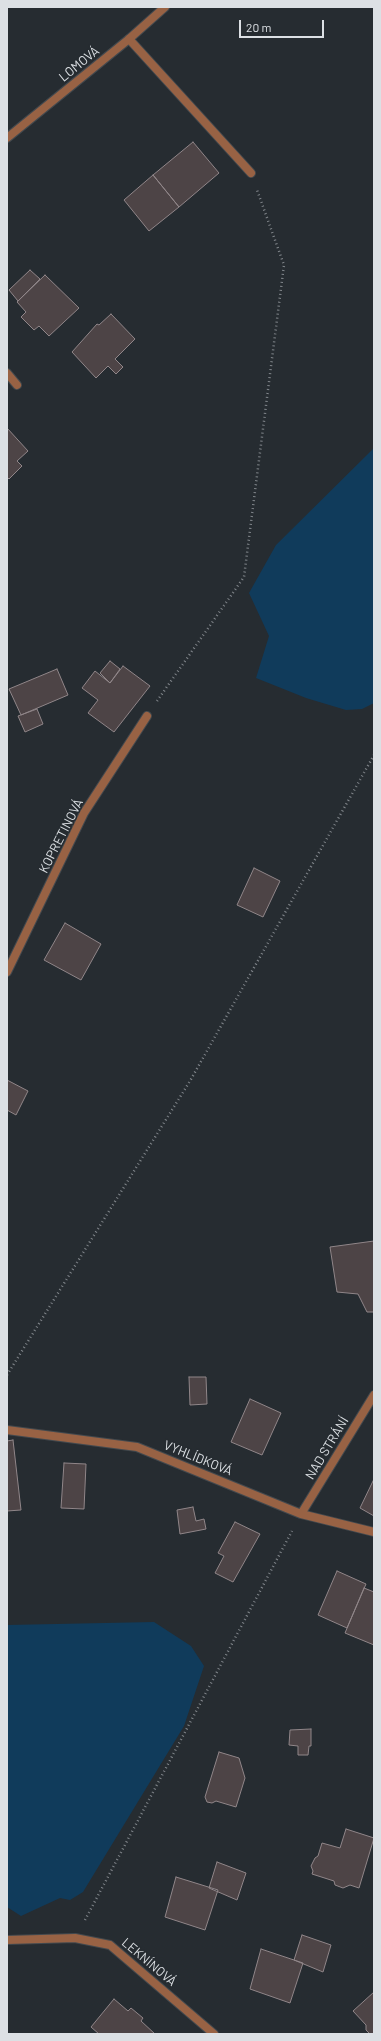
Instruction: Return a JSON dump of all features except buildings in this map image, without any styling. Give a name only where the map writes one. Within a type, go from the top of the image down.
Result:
[{"type":"street","name":"LOMOVÁ","points":[[7,138],[129,39],[165,7]]},
{"type":"street","points":[[129,39],[251,173]]},
{"type":"street","points":[[7,373],[17,385]]},
{"type":"street","name":"KOPRETINOVÁ","points":[[7,972],[84,813],[147,716]]},
{"type":"street","name":"NAD STRÁNÍ","points":[[301,1514],[374,1395]]},
{"type":"street","name":"VYHLÍDKOVÁ","points":[[7,1430],[137,1447],[301,1514],[374,1532]]},
{"type":"street","name":"LEKNÍNOVÁ","points":[[7,1940],[75,1938],[110,1945],[214,2034]]},
{"type":"path","points":[[147,716],[244,577],[284,266],[251,173]]},
{"type":"path","points":[[7,1375],[190,1081],[374,755]]},
{"type":"path","points":[[75,1938],[301,1514]]},
{"type":"shaded area","points":[[374,448],[374,703],[362,709],[346,710],[306,698],[256,678],[269,636],[249,593],[276,545]]},
{"type":"shaded area","points":[[154,1622],[191,1646],[204,1666],[184,1726],[83,1892],[70,1900],[60,1898],[21,1916],[7,1907],[7,1625]]}]
